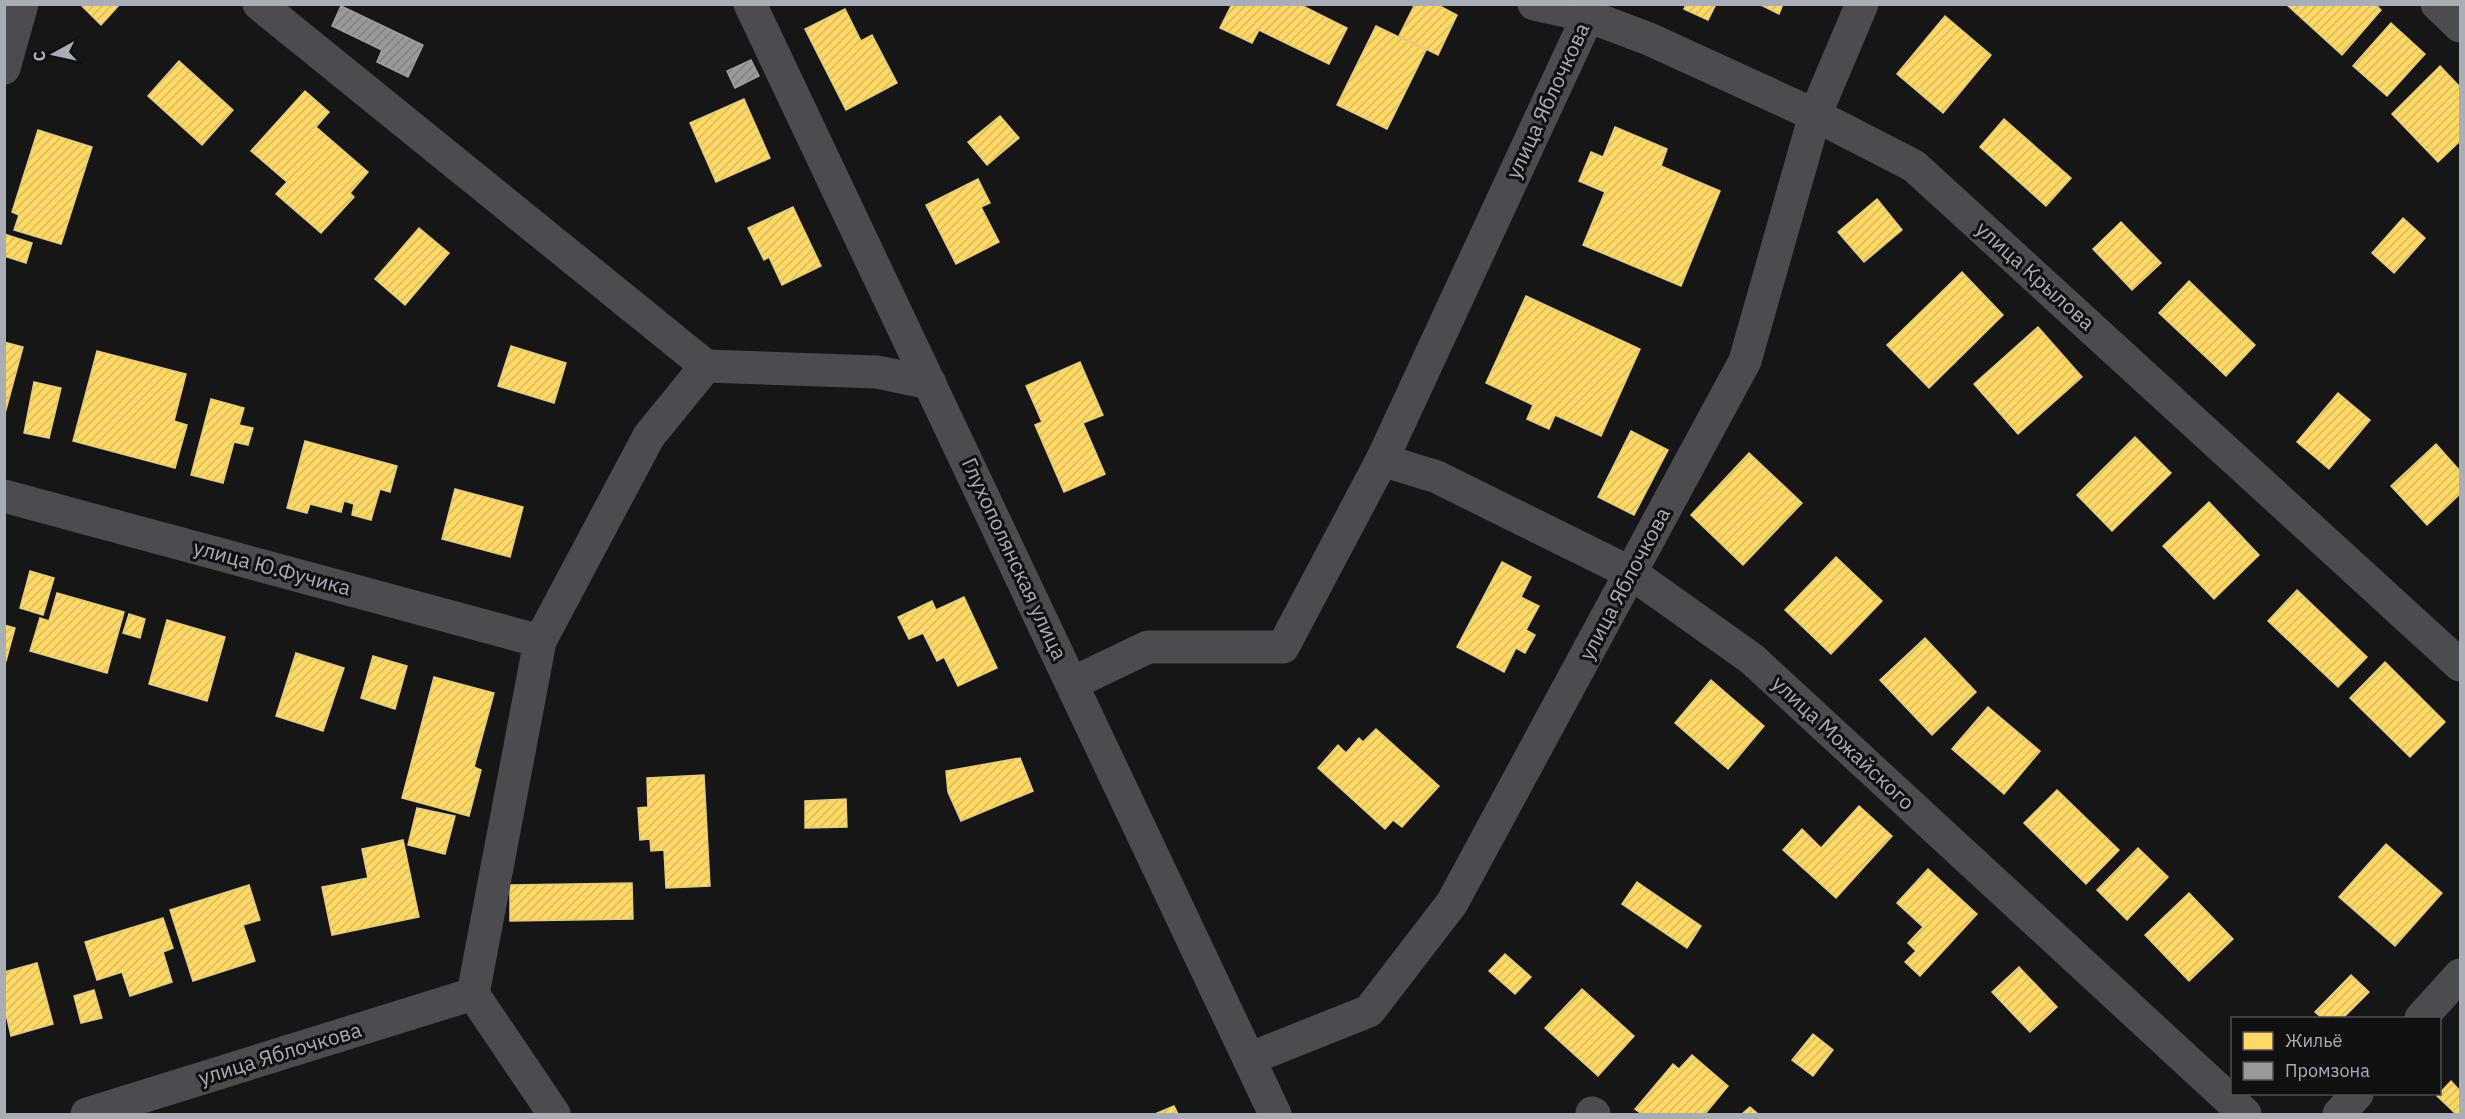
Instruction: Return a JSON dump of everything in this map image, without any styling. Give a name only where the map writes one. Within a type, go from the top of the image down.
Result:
[{"type":"street","points":[[4,68],[22,4]]},
{"type":"street","points":[[259,4],[706,366],[877,372],[930,383]]},
{"type":"street","name":"Глухополянская улица","points":[[750,4],[1275,1114]]},
{"type":"street","name":"улица Крылова","points":[[1534,4],[1589,10],[1815,115],[1914,166],[2460,665]]},
{"type":"street","name":"улица Яблочкова","points":[[1249,1059],[1370,1011],[1452,903],[1745,361],[1815,115],[1862,4]]},
{"type":"street","points":[[2437,4],[2460,26]]},
{"type":"street","name":"улица Яблочкова","points":[[1073,683],[1148,647],[1283,647],[1382,460],[1589,10]]},
{"type":"street","points":[[554,1114],[472,994],[540,641],[649,436],[706,366]]},
{"type":"street","name":"улица Можайского","points":[[1382,460],[1437,477],[1631,573],[1752,659],[2245,1114]]},
{"type":"street","name":"улица Ю.Фучика","points":[[4,496],[540,641]]},
{"type":"street","points":[[2422,1017],[2460,975]]},
{"type":"street","name":"улица Яблочкова","points":[[87,1114],[472,994]]},
{"type":"street","points":[[2339,1114],[2356,1095]]},
{"type":"building: Жильё","points":[[80,4],[120,4],[101,25]]},
{"type":"building: Жильё","points":[[1232,4],[1299,4],[1347,28],[1329,64],[1259,30],[1252,43],[1220,28]]},
{"type":"building: Жильё","points":[[1415,4],[1436,4],[1457,15],[1438,55],[1399,36]]},
{"type":"building: Жильё","points":[[1686,4],[1716,4],[1708,20],[1684,9]]},
{"type":"building: Жильё","points":[[1759,4],[1783,4],[1779,14]]},
{"type":"building: Жильё","points":[[2286,4],[2375,4],[2381,10],[2342,55]]},
{"type":"building: Жильё","points":[[845,9],[861,41],[872,35],[897,83],[846,110],[805,29]]},
{"type":"building: Жильё","points":[[1945,16],[1991,55],[1943,113],[1897,74]]},
{"type":"building: Жильё","points":[[2391,23],[2425,54],[2387,96],[2353,66]]},
{"type":"building: Жильё","points":[[1376,26],[1426,50],[1387,129],[1337,105]]},
{"type":"building: Жильё","points":[[179,61],[233,110],[202,145],[148,96]]},
{"type":"building: Жильё","points":[[2440,66],[2460,87],[2460,141],[2438,162],[2392,114]]},
{"type":"building: Жильё","points":[[305,91],[329,112],[316,127],[368,172],[350,193],[354,197],[321,233],[276,194],[287,182],[251,151]]},
{"type":"building: Жильё","points":[[744,99],[770,158],[716,182],[690,123]]},
{"type":"building: Жильё","points":[[1000,116],[1019,138],[987,165],[968,142]]},
{"type":"building: Жильё","points":[[2004,119],[2071,178],[2046,206],[1980,147]]},
{"type":"building: Жильё","points":[[1615,127],[1667,149],[1661,166],[1720,191],[1681,286],[1583,245],[1605,192],[1579,181],[1591,152],[1603,157]]},
{"type":"building: Жильё","points":[[38,130],[92,147],[61,244],[14,230],[19,215],[12,212]]},
{"type":"building: Жильё","points":[[978,179],[990,203],[981,207],[999,242],[956,264],[926,205]]},
{"type":"building: Жильё","points":[[1877,199],[1902,230],[1864,262],[1838,232]]},
{"type":"building: Жильё","points":[[793,207],[821,266],[782,285],[769,257],[764,260],[748,228]]},
{"type":"building: Жильё","points":[[2403,218],[2425,238],[2394,273],[2372,253]]},
{"type":"building: Жильё","points":[[2121,222],[2161,263],[2132,290],[2093,249]]},
{"type":"building: Жильё","points":[[419,228],[449,253],[405,305],[375,279]]},
{"type":"building: Жильё","points":[[4,234],[32,243],[26,263],[4,256]]},
{"type":"building: Жильё","points":[[1962,272],[2003,315],[1929,388],[1887,345]]},
{"type":"building: Жильё","points":[[2189,281],[2255,345],[2226,376],[2159,313]]},
{"type":"building: Жильё","points":[[1526,296],[1640,349],[1601,436],[1555,415],[1549,429],[1527,419],[1533,405],[1486,383]]},
{"type":"building: Жильё","points":[[2038,327],[2082,377],[2018,434],[1974,384]]},
{"type":"building: Жильё","points":[[4,342],[23,347],[4,417]]},
{"type":"building: Жильё","points":[[511,346],[566,363],[554,403],[498,386]]},
{"type":"building: Жильё","points":[[97,351],[186,374],[174,421],[187,425],[175,468],[73,441]]},
{"type":"building: Жильё","points":[[1080,362],[1103,415],[1083,423],[1105,474],[1064,492],[1035,425],[1042,422],[1026,386]]},
{"type":"building: Жильё","points":[[34,382],[61,388],[49,438],[24,433]]},
{"type":"building: Жильё","points":[[2338,393],[2370,420],[2329,469],[2297,442]]},
{"type":"building: Жильё","points":[[211,399],[244,408],[239,425],[253,428],[248,445],[234,442],[223,483],[191,475]]},
{"type":"building: Жильё","points":[[1631,431],[1668,450],[1634,515],[1598,497]]},
{"type":"building: Жильё","points":[[2135,437],[2171,473],[2112,531],[2077,495]]},
{"type":"building: Жильё","points":[[305,441],[397,466],[390,492],[380,489],[371,520],[352,515],[354,504],[344,501],[341,512],[310,504],[307,513],[287,508]]},
{"type":"building: Жильё","points":[[2436,444],[2460,471],[2460,494],[2427,525],[2391,486]]},
{"type":"building: Жильё","points":[[1749,453],[1802,503],[1743,565],[1691,515]]},
{"type":"building: Жильё","points":[[455,489],[523,507],[510,557],[442,539]]},
{"type":"building: Жильё","points":[[2209,502],[2259,555],[2214,599],[2163,546]]},
{"type":"building: Жильё","points":[[1836,557],[1882,601],[1831,654],[1785,610]]},
{"type":"building: Жильё","points":[[1502,562],[1531,577],[1521,597],[1539,606],[1526,630],[1535,635],[1525,653],[1516,648],[1504,672],[1457,647]]},
{"type":"building: Жильё","points":[[30,571],[54,578],[43,615],[20,608]]},
{"type":"building: Жильё","points":[[2297,590],[2367,657],[2338,687],[2268,621]]},
{"type":"building: Жильё","points":[[57,593],[124,612],[107,673],[30,651],[40,618],[49,621]]},
{"type":"building: Жильё","points":[[964,597],[997,668],[958,686],[944,657],[937,661],[923,633],[909,639],[898,617],[932,601],[936,610]]},
{"type":"building: Жильё","points":[[129,614],[145,619],[140,638],[123,633]]},
{"type":"building: Жильё","points":[[167,620],[225,637],[207,701],[149,684]]},
{"type":"building: Жильё","points":[[4,625],[15,628],[6,661],[4,661]]},
{"type":"building: Жильё","points":[[1925,638],[1976,692],[1932,735],[1880,680]]},
{"type":"building: Жильё","points":[[296,653],[344,668],[323,731],[276,716]]},
{"type":"building: Жильё","points":[[373,656],[407,666],[395,709],[361,698]]},
{"type":"building: Жильё","points":[[2385,662],[2445,722],[2410,757],[2350,698]]},
{"type":"building: Жильё","points":[[434,677],[494,693],[474,767],[481,770],[469,816],[402,798]]},
{"type":"building: Жильё","points":[[1711,680],[1764,726],[1728,769],[1675,723]]},
{"type":"building: Жильё","points":[[1988,707],[2040,751],[2004,794],[1952,749]]},
{"type":"building: Жильё","points":[[1376,729],[1439,786],[1402,827],[1393,820],[1385,829],[1318,768],[1338,745],[1346,753],[1359,738],[1363,742]]},
{"type":"building: Жильё","points":[[1020,758],[1033,791],[961,821],[948,792],[946,771]]},
{"type":"building: Жильё","points":[[704,775],[710,886],[666,888],[664,850],[651,851],[650,839],[640,840],[638,808],[648,807],[647,778]]},
{"type":"building: Жильё","points":[[2057,790],[2119,850],[2086,884],[2024,823]]},
{"type":"building: Жильё","points":[[846,799],[847,827],[805,828],[805,801]]},
{"type":"building: Жильё","points":[[1859,806],[1892,836],[1836,898],[1783,850],[1802,829],[1821,848]]},
{"type":"building: Жильё","points":[[417,808],[455,816],[445,854],[408,845]]},
{"type":"building: Жильё","points":[[403,840],[419,917],[332,935],[322,887],[368,878],[362,849]]},
{"type":"building: Жильё","points":[[2386,844],[2442,893],[2395,946],[2339,897]]},
{"type":"building: Жильё","points":[[2138,848],[2168,877],[2127,920],[2097,890]]},
{"type":"building: Жильё","points":[[1928,869],[1977,914],[1920,976],[1905,962],[1916,951],[1908,943],[1923,927],[1897,903]]},
{"type":"building: Жильё","points":[[1637,882],[1701,926],[1687,948],[1622,904]]},
{"type":"building: Жильё","points":[[632,883],[633,919],[510,921],[510,885]]},
{"type":"building: Жильё","points":[[249,885],[260,920],[243,925],[255,961],[193,981],[170,910]]},
{"type":"building: Жильё","points":[[2189,893],[2233,939],[2189,981],[2145,935]]},
{"type":"building: Жильё","points":[[163,918],[173,948],[163,952],[172,982],[130,996],[122,972],[97,980],[85,942]]},
{"type":"building: Жильё","points":[[1505,954],[1531,977],[1515,994],[1489,971]]},
{"type":"building: Жильё","points":[[37,963],[53,1024],[11,1036],[7,1018],[4,1018],[4,972]]},
{"type":"building: Жильё","points":[[2019,967],[2057,1007],[2030,1032],[1992,992]]},
{"type":"building: Жильё","points":[[2351,975],[2369,992],[2344,1017],[2321,1017],[2315,1012]]},
{"type":"building: Жильё","points":[[1582,989],[1634,1036],[1598,1076],[1545,1028]]},
{"type":"building: Жильё","points":[[94,990],[102,1018],[81,1023],[74,996]]},
{"type":"building: Жильё","points":[[1813,1034],[1833,1050],[1813,1076],[1792,1060]]},
{"type":"building: Жильё","points":[[1692,1055],[1728,1086],[1705,1114],[1642,1114],[1635,1109],[1673,1064],[1679,1069]]},
{"type":"building: Жильё","points":[[2451,1081],[2460,1091],[2460,1114],[2456,1114],[2437,1096],[2441,1095],[2441,1092]]},
{"type":"building: Жильё","points":[[1174,1106],[1178,1114],[1155,1114]]},
{"type":"building: Жильё","points":[[1750,1107],[1758,1114],[1742,1114]]},
{"type":"building: Промзона","points":[[341,6],[423,45],[408,77],[377,62],[382,50],[332,26]]},
{"type":"building: Промзона","points":[[751,60],[759,76],[735,88],[727,71]]}]
